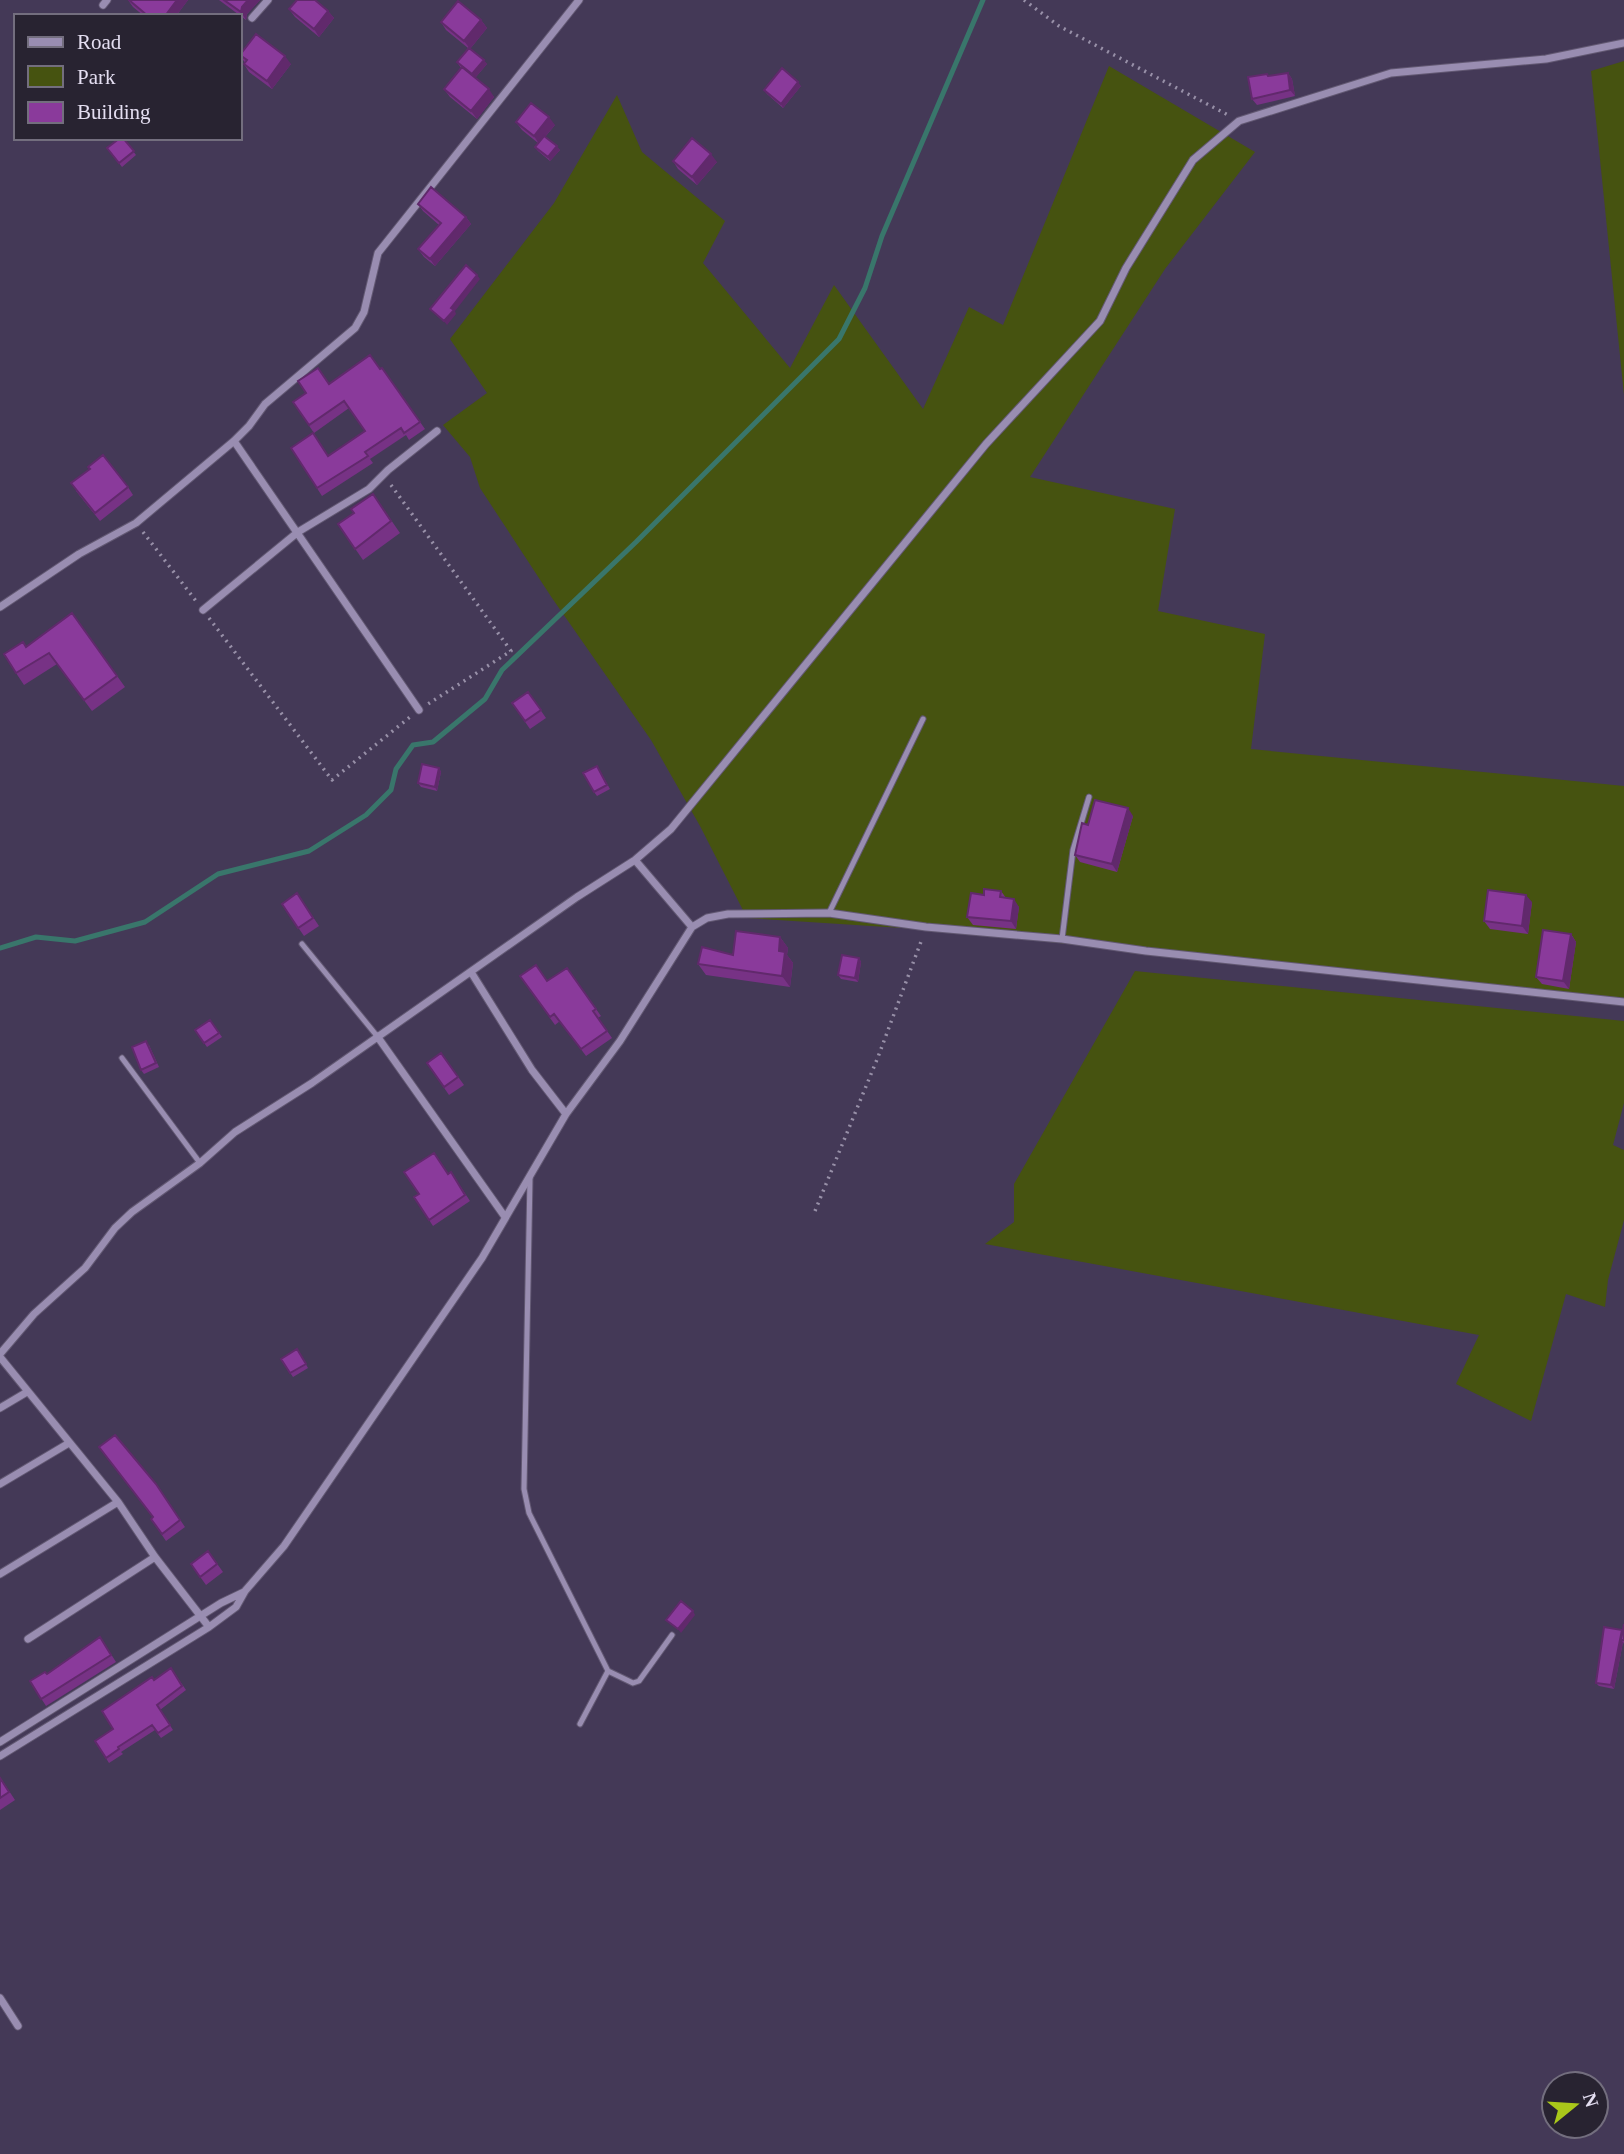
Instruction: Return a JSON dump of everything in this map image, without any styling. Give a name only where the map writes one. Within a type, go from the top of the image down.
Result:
[{"type":"street","points":[[252,18],[268,0]]},
{"type":"street","points":[[0,607],[79,554],[136,523],[234,441],[265,404],[355,328],[364,312],[378,253],[579,0]]},
{"type":"street","points":[[209,1627],[155,1558],[118,1502],[27,1392],[0,1355],[22,1325],[85,1268],[115,1228],[132,1212],[200,1163],[235,1132],[312,1083],[635,860],[671,829],[986,444],[1100,321],[1126,268],[1194,160],[1239,121],[1391,73],[1546,59],[1624,43]]},
{"type":"street","points":[[203,610],[298,532],[369,489],[437,431]]},
{"type":"street","points":[[234,441],[419,710]]},
{"type":"street","points":[[635,860],[692,927]]},
{"type":"street","points":[[0,1756],[209,1627],[236,1606],[245,1591],[284,1546],[482,1258],[566,1114],[620,1041],[692,927],[707,918],[728,914],[829,912],[926,927],[1062,939],[1146,951],[1624,1002]]},
{"type":"street","points":[[471,972],[532,1070],[566,1114]]},
{"type":"street","points":[[377,1036],[505,1217]]},
{"type":"street","points":[[0,1408],[27,1392]]},
{"type":"street","points":[[0,1484],[69,1443]]},
{"type":"street","points":[[0,1574],[118,1502]]},
{"type":"street","points":[[28,1639],[155,1558]]},
{"type":"street","points":[[0,1742],[221,1602],[245,1591]]},
{"type":"street","points":[[0,1997],[18,2026]]},
{"type":"lane","points":[[829,912],[923,719]]},
{"type":"lane","points":[[1062,939],[1073,850],[1089,797]]},
{"type":"lane","points":[[302,944],[377,1036]]},
{"type":"lane","points":[[122,1058],[200,1163]]},
{"type":"lane","points":[[530,1178],[524,1489],[528,1513],[608,1671],[633,1683],[639,1681],[672,1635]]},
{"type":"lane","points":[[580,1724],[608,1671]]},
{"type":"path","points":[[1024,0],[1059,26],[1239,121]]},
{"type":"path","points":[[384,474],[511,652]]},
{"type":"path","points":[[136,523],[332,780]]},
{"type":"path","points":[[815,1211],[878,1057],[926,927]]},
{"type":"green space","points":[[1624,61],[1624,395],[1591,71]]},
{"type":"green space","points":[[1109,66],[1255,152],[1165,269],[1030,477],[1175,509],[1158,611],[1265,634],[1251,749],[1624,786],[1624,1005],[949,931],[747,918],[700,826],[651,740],[552,598],[480,488],[470,457],[443,425],[487,393],[450,339],[554,203],[617,95],[642,152],[725,221],[703,263],[790,368],[834,285],[923,409],[969,307],[1003,325]]},
{"type":"green space","points":[[1135,971],[1624,1021],[1624,1103],[1613,1145],[1624,1150],[1624,1220],[1608,1280],[1605,1307],[1566,1294],[1531,1421],[1456,1384],[1479,1335],[985,1244],[1014,1222],[1014,1184]]},
{"type":"building","points":[[129,0],[177,0],[166,14],[146,14]]},
{"type":"building","points":[[224,0],[248,0],[241,12]]},
{"type":"building","points":[[297,0],[315,0],[328,11],[314,29],[289,9]]},
{"type":"building","points":[[458,1],[481,20],[464,41],[441,22]]},
{"type":"building","points":[[256,34],[285,56],[267,81],[244,64],[247,60],[242,56],[242,52]]},
{"type":"building","points":[[469,48],[484,60],[472,74],[457,62]]},
{"type":"building","points":[[462,67],[489,89],[471,111],[444,89]]},
{"type":"building","points":[[782,68],[798,82],[781,104],[764,90]]},
{"type":"building","points":[[1288,73],[1290,90],[1252,99],[1248,77]]},
{"type":"building","points":[[531,103],[549,117],[534,136],[516,122]]},
{"type":"building","points":[[544,136],[557,146],[548,157],[535,147]]},
{"type":"building","points":[[692,138],[711,154],[692,177],[673,161]]},
{"type":"building","points":[[117,140],[125,140],[134,151],[119,163],[107,148]]},
{"type":"building","points":[[431,187],[466,217],[430,259],[418,249],[441,223],[418,204]]},
{"type":"building","points":[[466,265],[477,275],[444,321],[430,309]]},
{"type":"building","points":[[370,355],[420,422],[404,433],[401,428],[365,452],[368,456],[317,488],[291,448],[313,433],[328,456],[365,431],[344,401],[309,425],[293,402],[306,393],[298,381],[318,368],[329,384]]},
{"type":"building","points":[[103,455],[128,487],[95,513],[71,483]]},
{"type":"building","points":[[373,494],[391,521],[355,549],[338,524],[354,513],[351,509]]},
{"type":"building","points":[[72,613],[117,676],[84,700],[49,653],[16,673],[4,654],[23,642],[26,647]]},
{"type":"building","points":[[528,692],[541,710],[525,721],[512,703]]},
{"type":"building","points":[[422,764],[439,768],[435,787],[418,783]]},
{"type":"building","points":[[597,766],[607,785],[594,792],[583,773]]},
{"type":"building","points":[[1095,800],[1128,808],[1112,864],[1075,855],[1082,823],[1088,825]]},
{"type":"building","points":[[984,889],[1001,891],[1000,897],[1014,899],[1011,921],[967,917],[971,893],[984,895]]},
{"type":"building","points":[[1488,890],[1526,895],[1522,926],[1484,921]]},
{"type":"building","points":[[297,893],[313,918],[298,928],[282,904]]},
{"type":"building","points":[[1543,930],[1571,934],[1563,981],[1536,977]]},
{"type":"building","points":[[736,931],[780,937],[779,951],[785,952],[782,976],[698,964],[702,947],[733,955]]},
{"type":"building","points":[[842,955],[859,958],[855,978],[838,975]]},
{"type":"building","points":[[536,965],[547,981],[567,968],[596,1009],[593,1011],[607,1031],[581,1049],[554,1014],[550,1017],[520,976]]},
{"type":"building","points":[[210,1020],[219,1033],[204,1043],[195,1030]]},
{"type":"building","points":[[146,1041],[156,1063],[141,1070],[132,1047]]},
{"type":"building","points":[[441,1053],[458,1077],[444,1087],[427,1063]]},
{"type":"building","points":[[434,1153],[448,1174],[451,1172],[465,1195],[429,1220],[414,1197],[419,1194],[404,1172]]},
{"type":"building","points":[[297,1349],[306,1364],[290,1373],[281,1359]]},
{"type":"building","points":[[115,1435],[156,1484],[180,1520],[162,1534],[151,1519],[153,1517],[99,1447]]},
{"type":"building","points":[[208,1551],[217,1564],[200,1577],[191,1564]]},
{"type":"building","points":[[681,1601],[693,1611],[678,1629],[666,1620]]},
{"type":"building","points":[[1604,1627],[1622,1630],[1611,1685],[1596,1683]]},
{"type":"building","points":[[100,1637],[111,1655],[41,1699],[30,1681],[45,1672],[47,1674]]},
{"type":"building","points":[[171,1668],[182,1686],[157,1705],[170,1725],[158,1733],[152,1725],[106,1758],[95,1741],[113,1729],[102,1711],[152,1677],[154,1680]]},
{"type":"building","points":[[0,1778],[9,1792],[0,1798]]},
{"type":"waterway","points":[[0,948],[36,937],[75,941],[145,922],[218,874],[309,851],[366,815],[391,790],[396,769],[413,745],[433,742],[485,699],[502,670],[636,542],[839,339],[865,288],[882,236],[983,0]]}]
